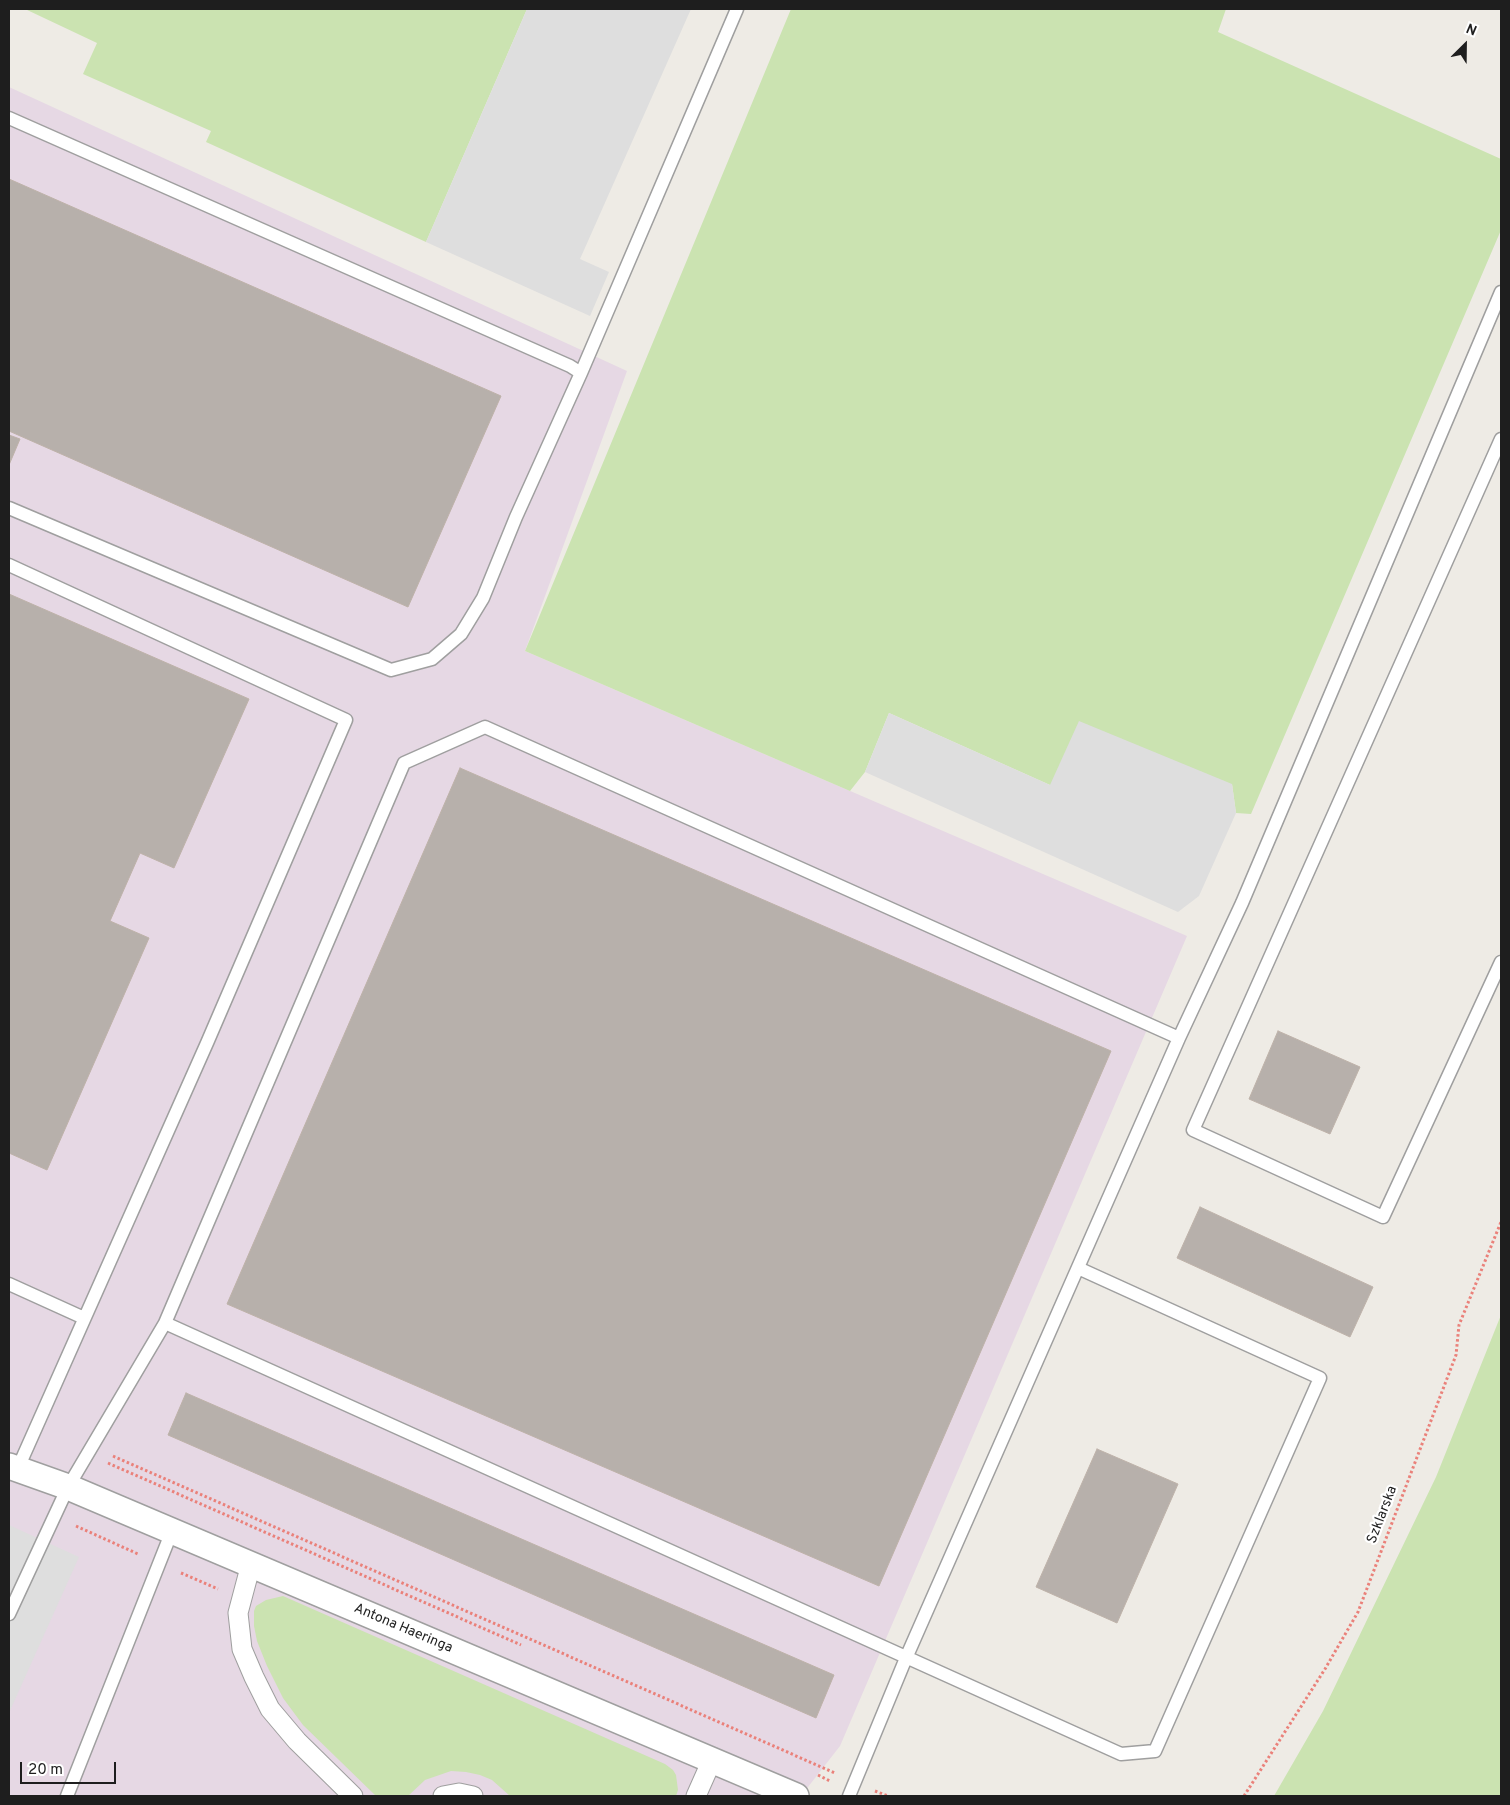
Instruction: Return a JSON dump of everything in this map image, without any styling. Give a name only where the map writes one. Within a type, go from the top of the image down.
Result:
[{"type":"street","name":"Antona Haeringa","points":[[13,1467],[68,1486],[796,1796]]},
{"type":"street","points":[[251,1564],[238,1613],[242,1648],[254,1678],[270,1709],[297,1740],[353,1796]]},
{"type":"street","points":[[696,1796],[712,1760]]},
{"type":"street","points":[[443,1796],[459,1793],[473,1796]]},
{"type":"lane","points":[[9,508],[391,670],[432,659],[461,634],[483,598],[516,517],[581,373],[737,9]]},
{"type":"lane","points":[[9,118],[570,366],[581,373]]},
{"type":"lane","points":[[851,1789],[906,1658],[1179,1038],[1242,903],[1501,292]]},
{"type":"lane","points":[[1501,439],[1193,1130],[1383,1217],[1501,962]]},
{"type":"lane","points":[[9,566],[346,720],[84,1318],[13,1467]]},
{"type":"lane","points":[[9,1614],[68,1486],[165,1323],[404,762],[485,727],[1179,1038]]},
{"type":"lane","points":[[165,1323],[1121,1754],[1155,1751],[1320,1378],[1078,1268]]},
{"type":"lane","points":[[9,1284],[84,1318]]},
{"type":"lane","points":[[67,1796],[172,1531]]},
{"type":"path","name":"Szklarska","points":[[1244,1796],[1358,1612],[1456,1356],[1459,1325],[1501,1222]]},
{"type":"path","points":[[89,1450],[524,1646]]},
{"type":"path","points":[[89,1450],[851,1789]]},
{"type":"path","points":[[54,1516],[241,1600]]},
{"type":"path","points":[[815,1774],[851,1789],[888,1796]]},
{"type":"shaded area","points":[[527,9],[691,9],[580,259],[609,272],[590,316],[426,242]]},
{"type":"shaded area","points":[[9,87],[627,371],[525,651],[1187,936],[840,1746],[801,1796],[9,1796]]},
{"type":"shaded area","points":[[889,713],[1050,785],[1079,721],[1232,784],[1236,813],[1199,896],[1178,912],[865,772]]},
{"type":"shaded area","points":[[9,1525],[79,1557],[9,1713]]},
{"type":"green space","points":[[25,9],[527,9],[426,242],[206,142],[211,131],[83,74],[97,43]]},
{"type":"green space","points":[[791,9],[1226,9],[1218,32],[1501,159],[1501,230],[1251,814],[1236,813],[1232,784],[1050,785],[889,713],[865,772],[850,791],[525,651]]},
{"type":"green space","points":[[1501,1315],[1501,1796],[1274,1796],[1323,1711],[1436,1477]]},
{"type":"green space","points":[[283,1596],[665,1764],[676,1775],[678,1790],[676,1796],[510,1796],[492,1780],[480,1775],[451,1771],[425,1780],[408,1796],[376,1796],[303,1725],[283,1698],[267,1666],[257,1641],[254,1611],[256,1606],[266,1600]]},
{"type":"building","points":[[9,179],[501,396],[408,607],[9,431]]},
{"type":"building","points":[[9,435],[20,439],[9,465]]},
{"type":"building","points":[[9,594],[249,699],[174,868],[140,853],[110,921],[149,938],[47,1170],[9,1153]]},
{"type":"building","points":[[460,768],[1111,1051],[879,1586],[227,1304]]},
{"type":"building","points":[[1278,1031],[1360,1067],[1330,1134],[1249,1099]]},
{"type":"building","points":[[1200,1207],[1373,1287],[1350,1337],[1177,1258]]},
{"type":"building","points":[[186,1393],[834,1675],[816,1718],[168,1435]]},
{"type":"building","points":[[1097,1449],[1178,1484],[1117,1623],[1036,1587]]}]
